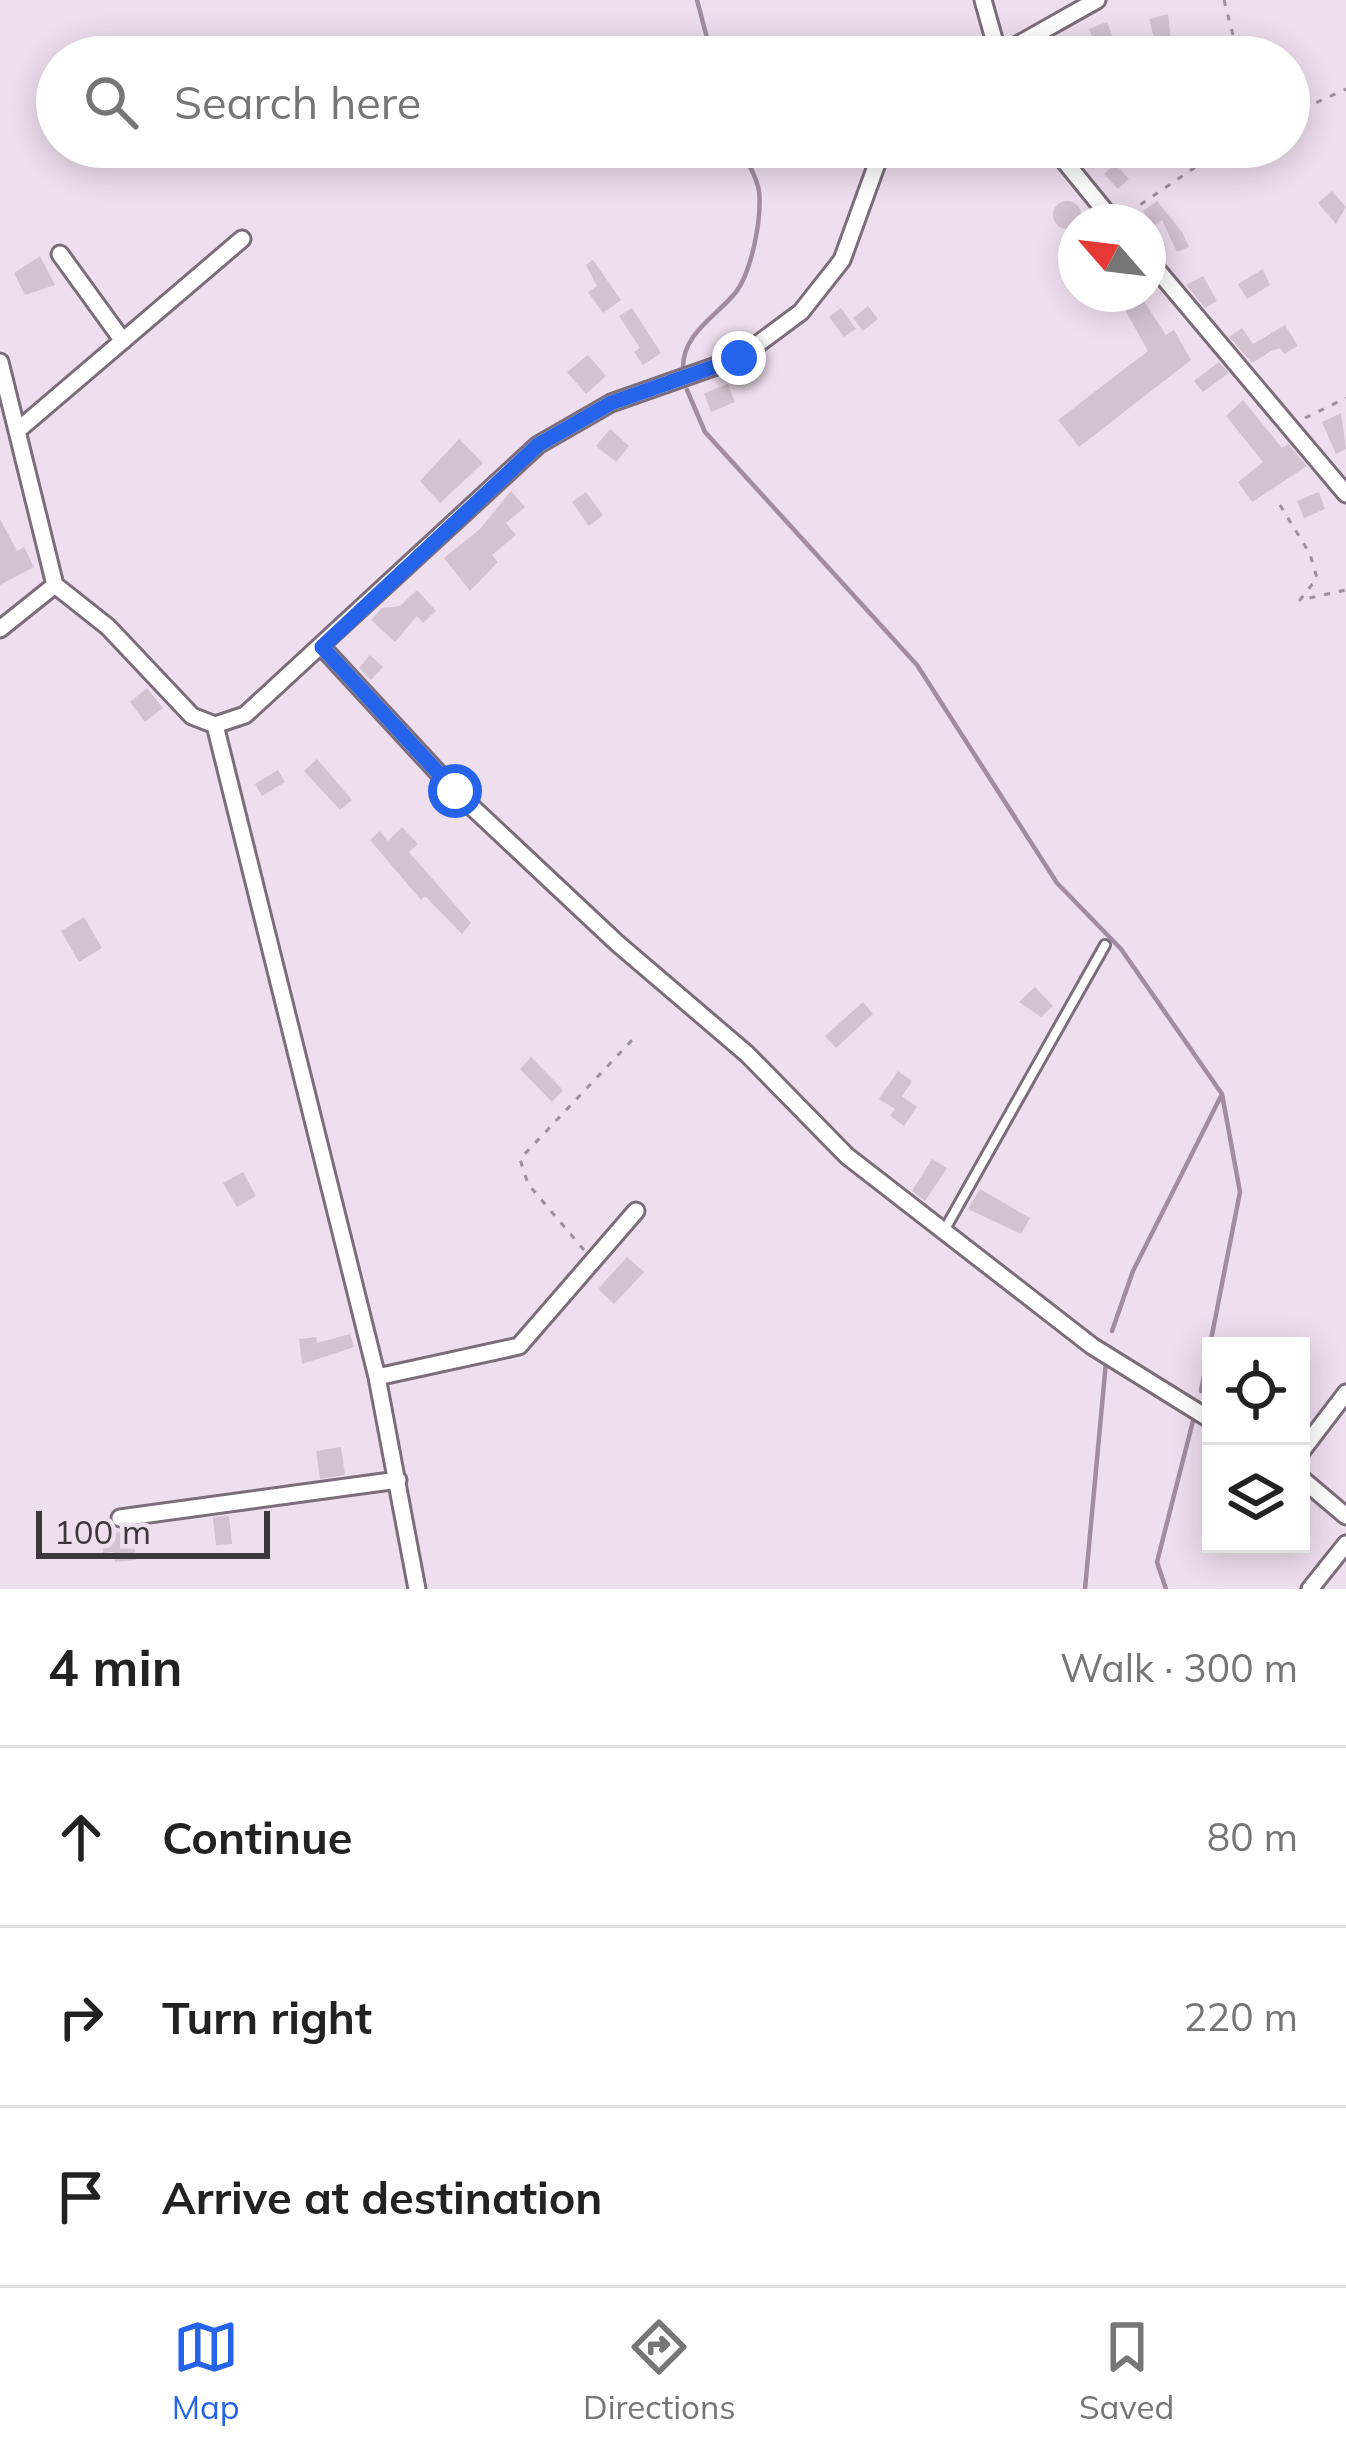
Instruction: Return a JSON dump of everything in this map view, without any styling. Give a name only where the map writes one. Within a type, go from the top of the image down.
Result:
[{"type":"street","points":[[983,0],[993,36]]},
{"type":"street","points":[[1033,36],[1097,0]]},
{"type":"street","points":[[0,362],[55,585],[109,628],[192,716],[215,725],[264,701],[538,445],[611,403],[739,358],[801,312],[842,260],[876,168]]},
{"type":"street","points":[[1070,168],[1100,204]]},
{"type":"street","points":[[17,431],[242,239]]},
{"type":"street","points":[[60,254],[123,341]]},
{"type":"street","points":[[1166,280],[1346,494]]},
{"type":"street","points":[[0,629],[55,585]]},
{"type":"street","points":[[322,647],[455,791],[747,1054],[847,1156],[1092,1346],[1202,1414]]},
{"type":"street","points":[[215,725],[377,1377],[416,1589]]},
{"type":"street","points":[[377,1377],[519,1346],[636,1210]]},
{"type":"street","points":[[1306,1445],[1346,1393]]},
{"type":"street","points":[[120,1518],[398,1480]]},
{"type":"street","points":[[1310,1486],[1346,1516]]},
{"type":"street","points":[[1310,1589],[1346,1544]]},
{"type":"lane","points":[[945,1229],[1105,945]]},
{"type":"path","points":[[1224,0],[1233,36]]},
{"type":"path","points":[[1310,105],[1346,89]]},
{"type":"path","points":[[1141,204],[1194,168]]},
{"type":"path","points":[[1286,421],[1314,416],[1346,398]]},
{"type":"path","points":[[1280,505],[1310,554],[1317,578],[1300,600],[1346,590]]},
{"type":"path","points":[[592,1261],[528,1184],[520,1159],[635,1037]]},
{"type":"building","points":[[1168,14],[1171,36],[1153,36],[1149,19]]},
{"type":"building","points":[[1107,22],[1113,36],[1092,36],[1089,29]]},
{"type":"building","points":[[1119,168],[1129,179],[1118,189],[1104,174]]},
{"type":"building","points":[[1332,191],[1346,207],[1336,224],[1318,203]]},
{"type":"building","points":[[1166,212],[1189,247],[1177,252],[1166,229]]},
{"type":"building","points":[[40,256],[55,285],[25,295],[14,273]]},
{"type":"building","points":[[593,260],[621,300],[603,313],[588,292],[597,286],[586,265]]},
{"type":"building","points":[[1263,269],[1270,285],[1247,299],[1238,284]]},
{"type":"building","points":[[1203,276],[1217,301],[1205,308],[1186,285]]},
{"type":"building","points":[[868,306],[878,319],[863,331],[853,318]]},
{"type":"building","points":[[632,308],[661,353],[643,365],[634,352],[640,348],[619,316]]},
{"type":"building","points":[[841,308],[856,329],[844,337],[829,317]]},
{"type":"building","points":[[1126,312],[1151,312],[1166,335],[1174,330],[1191,360],[1079,447],[1058,420],[1148,351]]},
{"type":"building","points":[[1285,325],[1298,346],[1284,354],[1280,348],[1271,351],[1252,363],[1229,337],[1242,328],[1253,344]]},
{"type":"building","points":[[588,355],[606,376],[586,394],[567,372]]},
{"type":"building","points":[[1219,362],[1229,373],[1203,392],[1194,381]]},
{"type":"building","points":[[728,384],[735,402],[711,412],[704,393]]},
{"type":"building","points":[[1243,400],[1282,448],[1288,444],[1307,466],[1252,502],[1238,482],[1263,462],[1226,416]]},
{"type":"building","points":[[1341,413],[1346,449],[1336,454],[1322,422]]},
{"type":"building","points":[[610,429],[629,446],[616,462],[596,446]]},
{"type":"building","points":[[459,439],[483,463],[440,503],[420,481]]},
{"type":"building","points":[[511,491],[525,507],[506,523],[516,535],[492,555],[498,562],[470,591],[444,558],[480,529]]},
{"type":"building","points":[[586,492],[603,515],[589,526],[572,502]]},
{"type":"building","points":[[1319,492],[1325,509],[1304,518],[1297,501]]},
{"type":"building","points":[[0,519],[17,551],[24,547],[34,567],[0,585]]},
{"type":"building","points":[[417,590],[436,611],[423,623],[417,616],[395,642],[371,620],[382,608],[400,606]]},
{"type":"building","points":[[370,655],[383,667],[371,680],[359,668]]},
{"type":"building","points":[[147,688],[163,708],[145,722],[130,702]]},
{"type":"building","points":[[317,759],[352,800],[340,810],[304,771]]},
{"type":"building","points":[[278,770],[285,782],[262,796],[255,784]]},
{"type":"building","points":[[402,827],[418,844],[409,852],[471,923],[462,934],[425,896],[421,900],[370,840],[380,831],[388,841]]},
{"type":"building","points":[[84,917],[102,948],[79,962],[61,931]]},
{"type":"building","points":[[1035,987],[1053,1006],[1041,1017],[1019,1002]]},
{"type":"building","points":[[863,1002],[873,1014],[836,1048],[825,1036]]},
{"type":"building","points":[[531,1057],[563,1090],[552,1102],[520,1069]]},
{"type":"building","points":[[898,1071],[912,1081],[902,1096],[917,1107],[904,1126],[890,1116],[895,1109],[879,1099]]},
{"type":"building","points":[[932,1159],[947,1168],[925,1201],[912,1191]]},
{"type":"building","points":[[243,1172],[256,1196],[237,1207],[223,1183]]},
{"type":"building","points":[[980,1189],[1030,1218],[1021,1234],[968,1209]]},
{"type":"building","points":[[627,1257],[644,1272],[614,1304],[598,1289]]},
{"type":"building","points":[[350,1334],[354,1347],[302,1364],[299,1339],[316,1337],[317,1343]]},
{"type":"building","points":[[341,1447],[345,1475],[320,1479],[316,1451]]},
{"type":"building","points":[[229,1516],[232,1544],[216,1545],[213,1517]]},
{"type":"building","points":[[133,1531],[136,1560],[115,1562],[114,1552],[103,1553],[102,1541],[111,1540],[110,1533]]},
{"type":"waterway","points":[[697,0],[706,36]]},
{"type":"waterway","points":[[683,367],[689,344],[736,292],[751,258],[760,202],[751,168]]},
{"type":"waterway","points":[[687,390],[705,432],[917,665],[1057,883],[1121,949],[1222,1094],[1240,1192],[1201,1391]]},
{"type":"waterway","points":[[1112,1331],[1133,1271],[1222,1094]]},
{"type":"waterway","points":[[1085,1589],[1106,1362]]},
{"type":"waterway","points":[[1166,1589],[1157,1562],[1194,1417]]},
{"type":"route","points":[[455,791],[322,647],[507,469],[569,423],[611,403],[739,358]]}]
